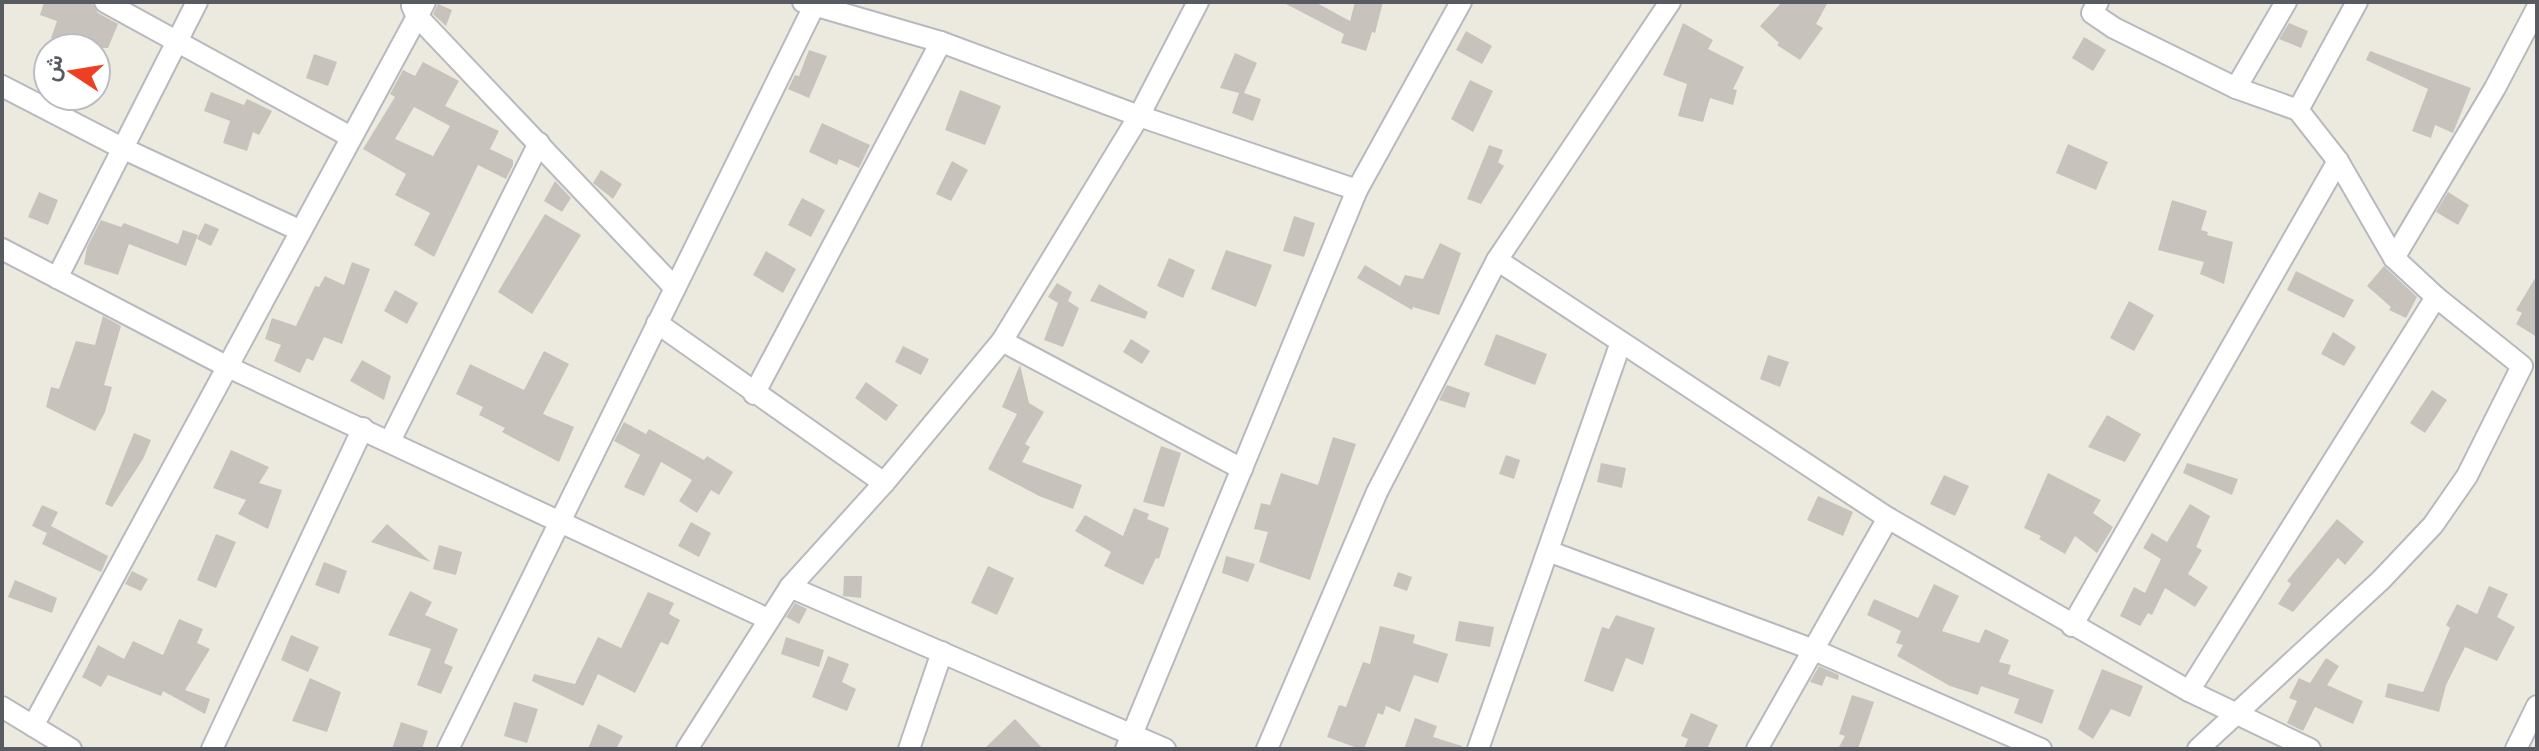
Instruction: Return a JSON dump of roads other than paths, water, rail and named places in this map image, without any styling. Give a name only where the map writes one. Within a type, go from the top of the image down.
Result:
[{"type":"street","points":[[105,2],[178,39],[349,136]]},
{"type":"street","points":[[57,278],[197,2]]},
{"type":"street","points":[[687,749],[790,587],[884,483],[1002,341],[1139,116],[1198,2]]},
{"type":"street","points":[[1128,742],[1357,190],[1461,2]]},
{"type":"street","points":[[1267,749],[1377,492],[1497,260],[1670,2]]},
{"type":"street","points":[[2236,88],[2286,2]]},
{"type":"street","points":[[2298,110],[2357,2]]},
{"type":"street","points":[[448,749],[811,4],[941,42],[1139,116],[1357,190]]},
{"type":"street","points":[[33,726],[228,367],[417,6],[539,143],[675,288]]},
{"type":"street","points":[[2088,6],[2114,28],[2236,88],[2298,110],[2338,161],[2394,258],[2436,297],[2530,360],[2467,476],[2433,525],[2381,580],[2198,749]]},
{"type":"street","points":[[2394,258],[2495,88],[2537,8]]},
{"type":"street","points":[[754,394],[941,42]]},
{"type":"street","points":[[2,86],[122,148],[299,230]]},
{"type":"street","points":[[390,441],[539,143]]},
{"type":"street","points":[[2072,626],[2338,161]]},
{"type":"street","points":[[2,249],[228,367],[768,619]]},
{"type":"street","points":[[1497,260],[1888,518],[2189,691],[2305,748]]},
{"type":"street","points":[[2189,691],[2436,297]]},
{"type":"street","points":[[657,323],[884,483]]},
{"type":"street","points":[[1002,341],[1242,469]]},
{"type":"street","points":[[1478,749],[1621,342]]},
{"type":"street","points":[[212,749],[363,428]]},
{"type":"street","points":[[1757,749],[1888,518]]},
{"type":"street","points":[[1548,551],[1814,650],[2041,749]]},
{"type":"street","points":[[790,587],[942,652],[1128,742],[1165,749]]},
{"type":"street","points":[[909,749],[942,652]]},
{"type":"street","points":[[2516,749],[2537,706]]},
{"type":"street","points":[[2,707],[71,749]]}]
